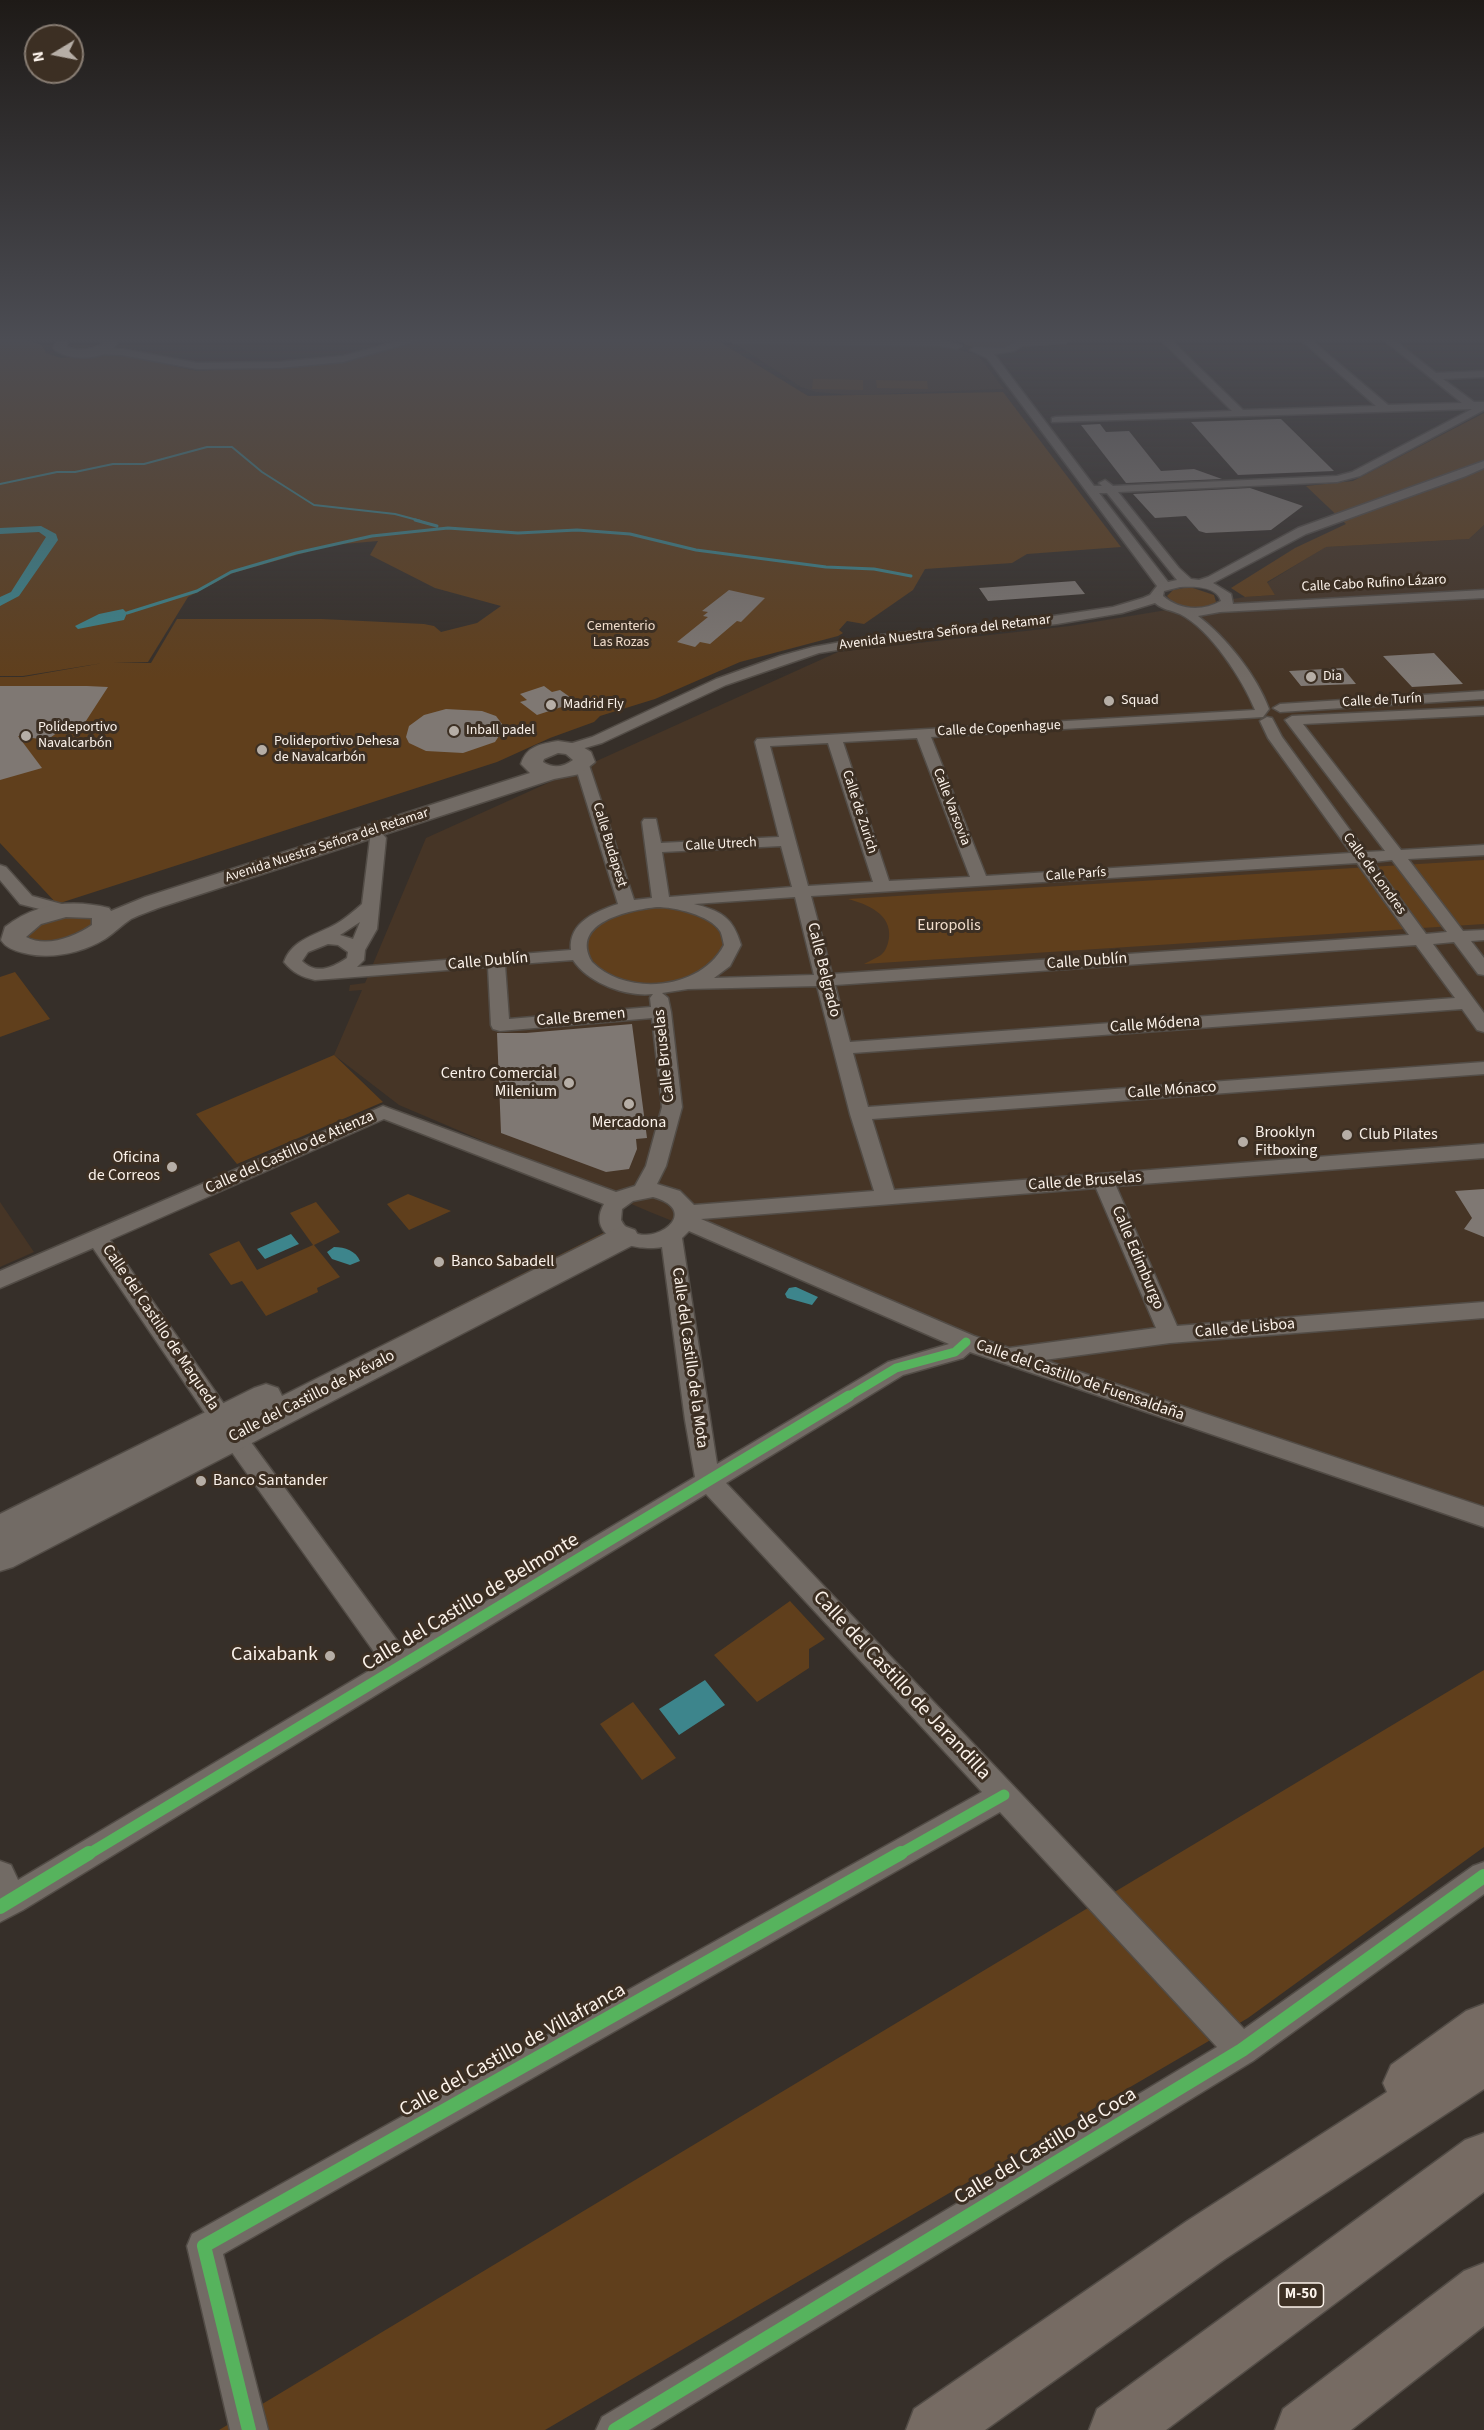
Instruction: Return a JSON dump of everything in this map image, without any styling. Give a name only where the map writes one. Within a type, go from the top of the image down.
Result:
[{"type":"highway","points":[[1206,2240],[1423,2071],[1484,2029]]},
{"type":"highway","points":[[935,2430],[1206,2240],[1484,2059]]},
{"type":"highway","name":"M-50","points":[[1118,2430],[1484,2159]]},
{"type":"highway","points":[[1304,2430],[1484,2291]]},
{"type":"street","points":[[1063,453],[1163,596],[1212,633],[1256,693]]},
{"type":"street","points":[[1091,490],[1338,479],[1356,474],[1393,453]]},
{"type":"street","points":[[1194,583],[1221,576],[1265,549],[1302,531],[1484,464]]},
{"type":"street","points":[[1212,633],[1209,620],[1220,601],[1248,569],[1311,535],[1349,518],[1484,471]]},
{"type":"street","points":[[1099,476],[1175,571],[1220,601]]},
{"type":"street","name":"Avenida Nuestra Señora del Retamar","points":[[98,918],[125,913],[568,766],[753,676],[794,662],[856,648],[1037,630],[1163,596],[1194,583]]},
{"type":"street","name":"Calle Cabo Rufino Lázaro","points":[[1183,610],[1220,601],[1264,604],[1484,594]]},
{"type":"street","name":"Calle de Londres","points":[[1256,693],[1279,708],[1290,712],[1293,720],[1484,970]]},
{"type":"street","name":"Calle de Londres","points":[[1256,693],[1262,716],[1275,738],[1484,1026]]},
{"type":"street","name":"Calle de Turín","points":[[1262,716],[1279,708],[1313,704],[1484,695]]},
{"type":"street","name":"Calle de Turín","points":[[1262,716],[1281,724],[1293,720],[1484,711]]},
{"type":"street","name":"Calle de Copenhague","points":[[762,742],[1262,716]]},
{"type":"street","name":"Calle Varsovia","points":[[922,733],[980,882]]},
{"type":"street","name":"Calle de Zurich","points":[[834,738],[883,887]]},
{"type":"street","name":"Calle Belgrado","points":[[762,742],[842,1048],[886,1197]]},
{"type":"street","name":"Avenida Nuestra Señora del Retamar","points":[[98,918],[169,889],[517,774],[568,766]]},
{"type":"street","name":"Calle Budapest","points":[[568,766],[627,905]]},
{"type":"street","points":[[650,822],[653,848],[665,902]]},
{"type":"street","points":[[332,974],[355,960],[356,951],[368,929],[378,838],[372,832]]},
{"type":"street","name":"Calle Utrech","points":[[653,848],[789,841]]},
{"type":"street","name":"Calle París","points":[[665,902],[1484,850]]},
{"type":"street","points":[[0,870],[26,900],[98,918],[99,932],[81,941],[51,948],[21,946],[11,932]]},
{"type":"street","points":[[11,932],[26,900]]},
{"type":"street","points":[[665,902],[689,905],[713,916],[729,931],[733,943],[730,955],[722,967],[689,984],[656,989],[638,988],[606,980],[584,964],[579,942],[584,931],[594,920],[627,905],[665,902]]},
{"type":"street","points":[[315,941],[344,927],[370,906]]},
{"type":"street","points":[[11,932],[46,914],[63,910]]},
{"type":"street","name":"Calle Dublín","points":[[689,984],[825,980],[1484,935]]},
{"type":"street","name":"Calle Dublín","points":[[395,970],[369,960],[356,951],[351,944],[340,940],[315,941],[304,946],[295,954],[293,962],[300,970],[314,975],[395,970],[580,954]]},
{"type":"street","name":"Calle Bremen","points":[[496,962],[500,1025],[662,1012]]},
{"type":"street","name":"Calle Bruselas","points":[[643,1190],[656,1166],[672,1107],[662,1012],[656,989]]},
{"type":"street","name":"Calle Módena","points":[[842,1048],[1468,1003]]},
{"type":"street","name":"Calle Mónaco","points":[[860,1114],[1484,1068]]},
{"type":"street","name":"Calle del Castillo de Atienza","points":[[0,1280],[383,1113],[618,1220]]},
{"type":"street","name":"Calle de Bruselas","points":[[681,1224],[886,1197],[1484,1151]]},
{"type":"street","name":"Calle Edimburgo","points":[[1103,1181],[1170,1335]]},
{"type":"street","points":[[643,1190],[663,1191],[679,1200],[681,1224],[647,1242],[618,1220],[633,1192],[643,1190]]},
{"type":"street","name":"Calle del Castillo de Arévalo","points":[[0,1556],[228,1428],[618,1220]]},
{"type":"street","name":"Calle del Castillo de Fuensaldaña","points":[[681,1224],[966,1342],[1484,1517]]},
{"type":"street","name":"Calle del Castillo de la Mota","points":[[681,1224],[678,1268],[698,1439],[708,1480]]},
{"type":"street","name":"Calle del Castillo de Maqueda","points":[[97,1237],[228,1428],[401,1667]]},
{"type":"street","name":"Calle de Lisboa","points":[[1006,1356],[1170,1335],[1484,1310]]},
{"type":"street","name":"Calle del Castillo de Belmonte","points":[[4,1894],[401,1667],[896,1368],[955,1352],[966,1342]]},
{"type":"street","name":"Calle del Castillo de Arévalo","points":[[0,1531],[228,1428]]},
{"type":"street","name":"Calle del Castillo de Jarandilla","points":[[708,1480],[1242,2050]]},
{"type":"street","name":"Calle del Castillo de Villafranca","points":[[249,2430],[204,2246],[1004,1795]]},
{"type":"street","name":"Calle del Castillo de Coca","points":[[615,2430],[1242,2050],[1484,1876]]},
{"type":"shaded area","points":[[1484,525],[1484,1515],[971,1341],[650,1212],[399,1105],[334,1055],[362,990],[349,991],[350,985],[365,983],[426,838],[838,652],[1070,626],[1245,597],[1275,595],[1267,583],[1325,547],[1469,539]]},
{"type":"shaded area","points":[[0,1202],[34,1252],[0,1267]]},
{"type":"green space","name":"Cementerio Las Rozas","points":[[0,453],[1050,453],[1121,547],[1027,554],[1012,563],[925,569],[913,590],[864,624],[847,621],[839,630],[843,633],[838,636],[740,662],[655,699],[600,716],[594,722],[550,738],[497,762],[57,904],[0,843],[0,677],[23,677],[103,663],[23,676],[0,676]],"holes":[[[378,541],[370,555],[435,588],[501,606],[477,623],[441,632],[434,626],[424,624],[322,619],[177,619],[151,663],[113,663],[148,662],[188,597],[233,573],[332,545]]]},
{"type":"green space","points":[[1406,453],[1484,453],[1484,525],[1469,539],[1326,547],[1267,582],[1275,595],[1245,597],[1231,588],[1295,548],[1346,524],[1306,486],[1353,481]]},
{"type":"green space","points":[[1190,587],[1214,595],[1216,602],[1204,607],[1190,608],[1171,601],[1167,596],[1173,590]]},
{"type":"green space","name":"Europolis","points":[[1484,860],[1484,924],[864,964],[884,952],[889,940],[889,930],[887,922],[877,911],[848,899]]},
{"type":"green space","points":[[671,906],[700,914],[721,929],[726,949],[703,973],[692,978],[668,982],[639,983],[611,976],[600,969],[592,959],[587,946],[599,924],[609,917],[633,909]]},
{"type":"green space","points":[[88,914],[96,922],[77,937],[37,944],[25,939],[26,932],[40,923],[56,918]]},
{"type":"green space","points":[[15,972],[50,1019],[0,1037],[0,977]]},
{"type":"green space","points":[[334,1055],[383,1102],[237,1164],[196,1114]]},
{"type":"green space","points":[[408,1194],[451,1211],[409,1230],[387,1204]]},
{"type":"green space","points":[[316,1202],[340,1232],[314,1245],[340,1277],[317,1288],[318,1292],[266,1316],[242,1281],[231,1285],[209,1254],[239,1241],[257,1270],[313,1245],[290,1213]]},
{"type":"green space","points":[[603,1233],[608,1237],[241,1416]]},
{"type":"green space","points":[[790,1601],[825,1639],[809,1649],[809,1668],[757,1702],[714,1655]]},
{"type":"green space","points":[[1484,1670],[1484,1847],[1248,2018],[545,2430],[219,2430]]},
{"type":"green space","points":[[633,1702],[676,1758],[642,1780],[600,1724]]},
{"type":"water","points":[[123,609],[127,613],[124,620],[78,629],[75,626],[99,614]]},
{"type":"water","points":[[291,1234],[299,1244],[265,1259],[257,1249]]},
{"type":"water","points":[[334,1247],[350,1250],[360,1261],[350,1265],[332,1259],[327,1252]]},
{"type":"water","points":[[795,1287],[818,1297],[812,1305],[787,1298],[785,1294],[789,1288]]},
{"type":"water","points":[[705,1680],[725,1705],[679,1735],[659,1709]]},
{"type":"building","points":[[1103,453],[1147,453],[1161,471],[1194,469],[1222,479],[1126,483]]},
{"type":"building","points":[[1219,453],[1316,453],[1334,471],[1238,475]]},
{"type":"building","points":[[1250,488],[1303,506],[1271,530],[1206,533],[1199,531],[1186,516],[1155,518],[1133,494]]},
{"type":"building","points":[[1075,581],[1085,594],[988,601],[979,588]]},
{"type":"building","points":[[729,590],[765,598],[741,622],[737,621],[710,644],[700,642],[695,647],[677,642],[708,617],[703,616],[708,612],[702,611]]},
{"type":"building","points":[[1434,653],[1463,684],[1412,687],[1383,656]]},
{"type":"building","name":"Dia","points":[[1343,668],[1356,684],[1301,686],[1289,671]]},
{"type":"building","name":"Polideportivo Navalcarbón","points":[[0,686],[108,687],[82,727],[65,727],[47,740],[18,736],[42,768],[0,780]]},
{"type":"building","name":"Madrid Fly","points":[[544,686],[552,692],[560,690],[577,702],[537,715],[520,702],[527,700],[520,694]]},
{"type":"building","name":"Inball padel","points":[[446,709],[482,711],[496,716],[503,730],[495,742],[463,753],[426,751],[409,743],[406,737],[409,726],[424,715]]},
{"type":"building","name":"Centro Comercial Milenium","points":[[632,1024],[647,1138],[636,1139],[637,1149],[629,1169],[606,1172],[501,1133],[497,1033],[526,1033]]},
{"type":"building","points":[[1484,1189],[1484,1237],[1464,1229],[1472,1218],[1455,1191]]},
{"type":"waterway","points":[[0,484],[57,472],[75,472],[113,464],[144,464],[183,453]]},
{"type":"waterway","points":[[240,453],[262,472],[314,505],[395,514],[421,521]]},
{"type":"waterway","points":[[415,520],[437,526]]},
{"type":"waterway","points":[[127,613],[197,591],[231,572],[296,553],[372,536],[448,528],[518,533],[577,530],[630,534],[696,550],[826,567],[874,569],[911,576]]},
{"type":"waterway","points":[[0,531],[41,529],[52,536],[52,540],[15,594],[0,602]]},
{"type":"cycle path","points":[[0,1907],[896,1368],[955,1352],[966,1342]]},
{"type":"cycle path","points":[[249,2430],[204,2246],[1004,1795]]},
{"type":"cycle path","points":[[615,2430],[1242,2050],[1484,1876]]},
{"type":"place","name":"Dia","points":[[1311,677]]},
{"type":"place","name":"Squad","points":[[1109,701]]},
{"type":"place","name":"Madrid Fly","points":[[551,705]]},
{"type":"place","name":"Inball padel","points":[[454,731]]},
{"type":"place","name":"Polideportivo Navalcarbón","points":[[26,736]]},
{"type":"place","name":"Polideportivo Dehesa de Navalcarbón","points":[[262,750]]},
{"type":"place","name":"Centro Comercial Milenium","points":[[569,1083]]},
{"type":"place","name":"Mercadona","points":[[629,1104]]},
{"type":"place","name":"Club Pilates","points":[[1347,1135]]},
{"type":"place","name":"Brooklyn Fitboxing","points":[[1243,1142]]},
{"type":"place","name":"Oficina de Correos","points":[[172,1167]]},
{"type":"place","name":"Banco Sabadell","points":[[439,1262]]},
{"type":"place","name":"Banco Santander","points":[[201,1481]]},
{"type":"place","name":"Caixabank","points":[[330,1656]]}]
